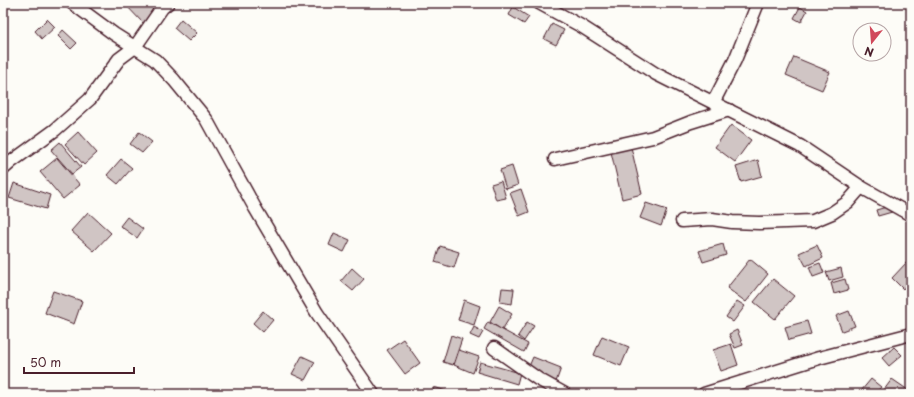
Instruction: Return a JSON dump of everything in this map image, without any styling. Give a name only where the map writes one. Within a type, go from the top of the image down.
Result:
[{"type":"street","points":[[72,3],[114,34],[155,60],[174,80],[206,119],[255,208],[317,313],[373,394]]},
{"type":"street","points":[[539,3],[581,26],[656,74],[714,101],[800,146],[861,187],[911,215]]},
{"type":"street","points":[[714,101],[734,60],[758,3]]},
{"type":"street","points":[[3,169],[55,130],[90,99],[119,59],[135,48],[164,5]]},
{"type":"street","points":[[555,159],[653,137],[729,110]]},
{"type":"street","points":[[682,221],[712,219],[732,222],[759,223],[813,221],[832,213],[848,202],[861,187]]},
{"type":"street","points":[[704,394],[819,358],[911,334]]},
{"type":"street","points":[[494,348],[538,379],[565,394]]},
{"type":"building","points":[[124,3],[147,3],[155,11],[143,23]]},
{"type":"building","points":[[513,7],[529,17],[524,24],[509,15]]},
{"type":"building","points":[[800,7],[807,11],[801,22],[794,18]]},
{"type":"building","points":[[47,19],[55,27],[42,39],[35,31]]},
{"type":"building","points":[[181,19],[197,33],[189,41],[174,28]]},
{"type":"building","points":[[552,24],[564,30],[556,45],[544,39]]},
{"type":"building","points":[[63,30],[77,43],[71,49],[58,36]]},
{"type":"building","points":[[794,57],[830,72],[822,90],[786,75]]},
{"type":"building","points":[[731,125],[751,140],[735,162],[715,147]]},
{"type":"building","points":[[78,132],[97,153],[84,165],[65,144]]},
{"type":"building","points":[[139,132],[152,142],[142,153],[130,144]]},
{"type":"building","points":[[60,142],[81,167],[72,174],[51,150]]},
{"type":"building","points":[[631,147],[642,194],[622,199],[611,152]]},
{"type":"building","points":[[57,158],[80,185],[63,199],[40,172]]},
{"type":"building","points":[[121,159],[132,168],[118,184],[107,175]]},
{"type":"building","points":[[758,160],[762,176],[741,182],[736,167]]},
{"type":"building","points":[[512,166],[518,185],[506,189],[500,170]]},
{"type":"building","points":[[501,181],[506,198],[496,200],[491,184]]},
{"type":"building","points":[[14,183],[50,195],[46,209],[9,198]]},
{"type":"building","points":[[521,189],[529,212],[519,216],[510,193]]},
{"type":"building","points":[[646,203],[667,210],[661,226],[640,218]]},
{"type":"building","points":[[890,206],[892,212],[878,216],[876,210]]},
{"type":"building","points":[[88,212],[111,233],[94,251],[71,231]]},
{"type":"building","points":[[127,217],[143,229],[137,238],[120,226]]},
{"type":"building","points":[[334,233],[350,240],[344,252],[329,245]]},
{"type":"building","points":[[723,244],[726,255],[703,262],[699,251]]},
{"type":"building","points":[[817,245],[823,258],[806,266],[799,253]]},
{"type":"building","points":[[440,246],[459,252],[454,268],[435,262]]},
{"type":"building","points":[[750,259],[768,274],[746,302],[727,288]]},
{"type":"building","points":[[907,262],[911,266],[911,280],[903,289],[892,278]]},
{"type":"building","points":[[820,263],[824,273],[813,277],[809,267]]},
{"type":"building","points":[[352,268],[364,279],[353,291],[341,281]]},
{"type":"building","points":[[841,268],[843,277],[829,281],[826,272]]},
{"type":"building","points":[[773,279],[794,296],[775,319],[754,302]]},
{"type":"building","points":[[845,279],[848,290],[834,294],[831,283]]},
{"type":"building","points":[[502,288],[514,289],[512,304],[500,302]]},
{"type":"building","points":[[53,291],[82,301],[74,324],[45,313]]},
{"type":"building","points":[[464,300],[480,306],[474,325],[458,320]]},
{"type":"building","points":[[737,301],[745,306],[733,322],[726,317]]},
{"type":"building","points":[[499,306],[512,314],[502,330],[490,322]]},
{"type":"building","points":[[263,311],[273,320],[263,332],[253,323]]},
{"type":"building","points":[[849,311],[855,326],[842,331],[836,316]]},
{"type":"building","points":[[807,321],[811,334],[789,340],[785,327]]},
{"type":"building","points":[[488,322],[528,344],[524,352],[484,329]]},
{"type":"building","points":[[527,322],[534,326],[524,341],[518,336]]},
{"type":"building","points":[[474,327],[483,332],[479,339],[470,335]]},
{"type":"building","points":[[737,330],[743,345],[735,348],[729,334]]},
{"type":"building","points":[[451,335],[462,339],[453,365],[443,362]]},
{"type":"building","points":[[602,336],[629,347],[621,366],[594,355]]},
{"type":"building","points":[[403,339],[420,363],[405,374],[387,350]]},
{"type":"building","points":[[731,344],[738,365],[721,371],[713,350]]},
{"type":"building","points":[[894,347],[902,355],[889,366],[882,358]]},
{"type":"building","points":[[459,350],[479,357],[473,373],[454,365]]},
{"type":"building","points":[[302,356],[315,362],[305,380],[292,374]]},
{"type":"building","points":[[533,357],[561,368],[556,382],[527,371]]},
{"type":"building","points":[[480,362],[520,373],[517,384],[477,372]]},
{"type":"building","points":[[871,379],[881,387],[875,394],[864,394],[861,391]]},
{"type":"building","points":[[892,379],[908,390],[906,394],[881,394]]},
{"type":"building","points":[[434,387],[446,391],[445,394],[432,394]]},
{"type":"building","points":[[830,388],[840,394],[826,394]]},
{"type":"building","points":[[467,389],[482,393],[482,394],[465,394]]}]
